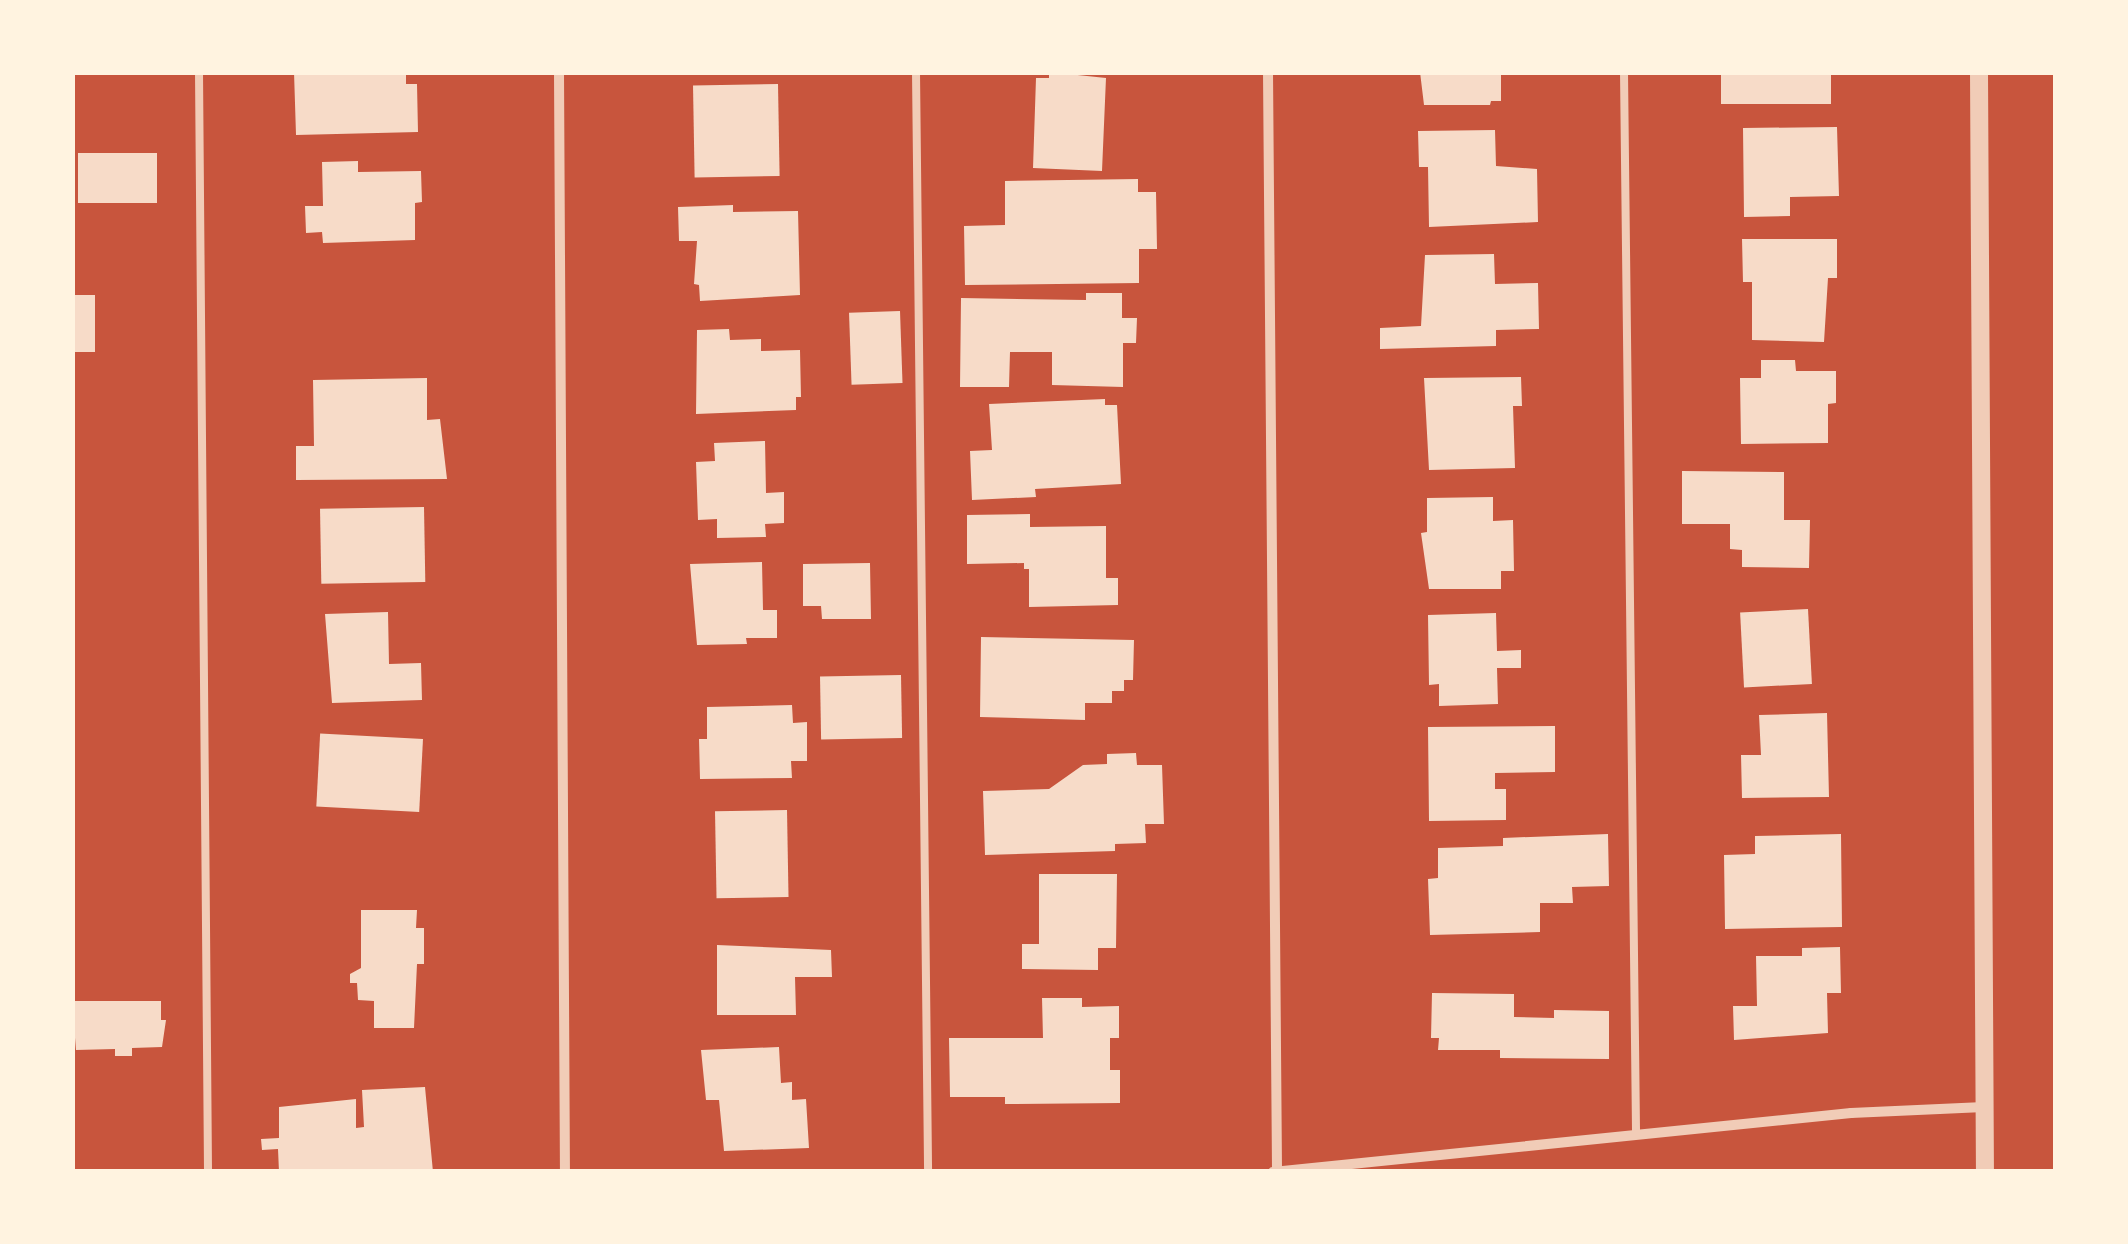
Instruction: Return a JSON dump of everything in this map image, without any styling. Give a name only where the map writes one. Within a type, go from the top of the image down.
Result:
[{"type":"street","points":[[559,72],[565,1172]]},
{"type":"street","points":[[1268,72],[1275,1171],[1851,1113],[1984,1108]]},
{"type":"street","points":[[1980,72],[1984,1172]]},
{"type":"lane","points":[[199,72],[208,1172]]},
{"type":"lane","points":[[916,72],[928,1172]]},
{"type":"lane","points":[[1624,72],[1636,1135]]},
{"type":"building","points":[[294,72],[406,72],[406,84],[417,84],[418,132],[296,135]]},
{"type":"building","points":[[1049,72],[1106,78],[1102,171],[1033,168],[1036,78],[1049,78]]},
{"type":"building","points":[[1420,72],[1501,72],[1501,101],[1491,101],[1490,105],[1424,105]]},
{"type":"building","points":[[1721,72],[1831,72],[1831,104],[1721,104]]},
{"type":"building","points":[[778,84],[780,176],[695,177],[693,85]]},
{"type":"building","points":[[1837,127],[1839,196],[1790,197],[1790,216],[1744,217],[1743,128]]},
{"type":"building","points":[[1495,130],[1496,166],[1537,169],[1538,222],[1429,227],[1428,167],[1419,167],[1418,131]]},
{"type":"building","points":[[78,153],[157,153],[157,203],[78,203]]},
{"type":"building","points":[[358,161],[358,172],[421,171],[422,202],[415,203],[415,240],[323,243],[322,232],[306,233],[305,206],[323,206],[322,162]]},
{"type":"building","points":[[1138,179],[1138,192],[1156,192],[1157,249],[1139,249],[1139,283],[965,285],[964,226],[1005,225],[1005,181]]},
{"type":"building","points":[[733,205],[733,212],[798,211],[800,295],[700,301],[699,285],[694,284],[697,241],[679,241],[678,207]]},
{"type":"building","points":[[1742,239],[1837,239],[1837,278],[1828,278],[1824,342],[1752,340],[1752,282],[1743,282]]},
{"type":"building","points":[[1494,254],[1495,284],[1538,283],[1539,329],[1496,330],[1496,346],[1380,349],[1380,328],[1421,326],[1425,255]]},
{"type":"building","points":[[1086,293],[1122,293],[1122,318],[1137,318],[1136,343],[1123,343],[1123,387],[1052,385],[1052,352],[1010,352],[1009,387],[960,387],[961,298],[1086,300]]},
{"type":"building","points":[[72,295],[95,295],[95,352],[72,352]]},
{"type":"building","points":[[900,311],[903,383],[852,385],[849,313]]},
{"type":"building","points":[[729,329],[730,340],[761,339],[761,351],[800,350],[801,397],[796,397],[796,410],[696,414],[697,330]]},
{"type":"building","points":[[1761,360],[1795,360],[1796,371],[1836,371],[1836,403],[1828,404],[1828,443],[1741,444],[1740,378],[1761,378]]},
{"type":"building","points":[[1521,377],[1522,406],[1513,406],[1515,468],[1429,470],[1424,378]]},
{"type":"building","points":[[427,378],[427,420],[440,419],[447,479],[296,480],[296,446],[314,446],[313,380]]},
{"type":"building","points":[[1105,399],[1105,405],[1117,405],[1121,484],[1035,489],[1036,497],[972,500],[970,451],[992,450],[989,404]]},
{"type":"building","points":[[765,441],[766,493],[784,492],[784,523],[765,524],[766,537],[717,538],[717,519],[698,520],[696,462],[715,461],[714,443]]},
{"type":"building","points":[[1682,471],[1784,472],[1784,520],[1810,520],[1809,568],[1742,567],[1742,550],[1730,549],[1730,524],[1682,524]]},
{"type":"building","points":[[1493,497],[1493,521],[1513,520],[1514,571],[1501,571],[1501,589],[1429,589],[1421,533],[1427,532],[1427,498]]},
{"type":"building","points":[[424,507],[425,582],[321,584],[320,509]]},
{"type":"building","points":[[1030,514],[1030,527],[1106,526],[1106,578],[1118,578],[1118,605],[1029,607],[1029,569],[1024,569],[1024,563],[967,564],[967,515]]},
{"type":"building","points":[[762,562],[763,610],[777,610],[777,638],[746,638],[747,644],[697,645],[690,564]]},
{"type":"building","points":[[870,563],[871,619],[822,619],[821,606],[803,606],[803,564]]},
{"type":"building","points":[[1808,609],[1812,684],[1744,687],[1740,613]]},
{"type":"building","points":[[388,612],[389,664],[421,663],[422,700],[332,703],[325,614]]},
{"type":"building","points":[[1496,613],[1497,651],[1521,650],[1521,668],[1497,668],[1498,704],[1439,706],[1439,684],[1429,685],[1428,615]]},
{"type":"building","points":[[981,637],[1134,640],[1133,680],[1124,680],[1124,691],[1112,691],[1112,703],[1085,703],[1085,720],[980,717]]},
{"type":"building","points":[[901,675],[902,738],[821,739],[820,676]]},
{"type":"building","points":[[792,705],[793,723],[807,722],[807,761],[791,761],[792,778],[700,779],[699,739],[707,739],[707,707]]},
{"type":"building","points":[[1827,713],[1829,797],[1742,798],[1741,755],[1761,755],[1759,715]]},
{"type":"building","points":[[1555,726],[1555,772],[1495,773],[1495,789],[1506,789],[1506,820],[1429,821],[1428,727]]},
{"type":"building","points":[[320,734],[423,739],[419,812],[316,807]]},
{"type":"building","points":[[1136,753],[1137,765],[1162,765],[1164,824],[1145,824],[1146,843],[1115,844],[1115,851],[985,855],[983,791],[1049,789],[1083,765],[1107,764],[1107,754]]},
{"type":"building","points":[[787,810],[789,897],[717,898],[715,811]]},
{"type":"building","points":[[1608,834],[1609,886],[1572,887],[1573,903],[1540,903],[1540,932],[1430,935],[1428,879],[1438,878],[1438,848],[1503,846],[1503,838]]},
{"type":"building","points":[[1841,834],[1842,927],[1725,929],[1724,855],[1755,854],[1755,836]]},
{"type":"building","points":[[1039,874],[1117,874],[1116,948],[1098,948],[1098,970],[1022,969],[1022,944],[1039,944]]},
{"type":"building","points":[[361,910],[417,910],[416,928],[424,928],[424,964],[417,964],[414,1028],[374,1028],[374,1001],[358,1000],[357,983],[350,983],[350,974],[361,968]]},
{"type":"building","points":[[717,945],[831,950],[832,977],[795,977],[796,1015],[717,1015]]},
{"type":"building","points":[[1840,947],[1841,993],[1827,993],[1828,1033],[1734,1040],[1733,1006],[1757,1006],[1756,956],[1802,956],[1802,948]]},
{"type":"building","points":[[1432,993],[1514,994],[1514,1017],[1554,1018],[1554,1010],[1609,1011],[1609,1059],[1500,1058],[1500,1050],[1438,1050],[1439,1038],[1431,1038]]},
{"type":"building","points":[[1042,998],[1082,998],[1082,1007],[1119,1006],[1119,1038],[1110,1038],[1110,1070],[1120,1070],[1120,1103],[1005,1104],[1005,1097],[950,1097],[949,1038],[1043,1038]]},
{"type":"building","points":[[72,1001],[161,1001],[161,1020],[166,1020],[162,1047],[132,1048],[132,1056],[115,1056],[115,1049],[76,1050]]},
{"type":"building","points":[[779,1047],[781,1083],[792,1082],[792,1100],[806,1099],[809,1148],[724,1151],[719,1100],[706,1100],[701,1050]]},
{"type":"building","points":[[425,1087],[433,1172],[279,1172],[278,1149],[262,1150],[261,1139],[279,1138],[279,1107],[356,1099],[356,1128],[364,1127],[362,1090]]}]
